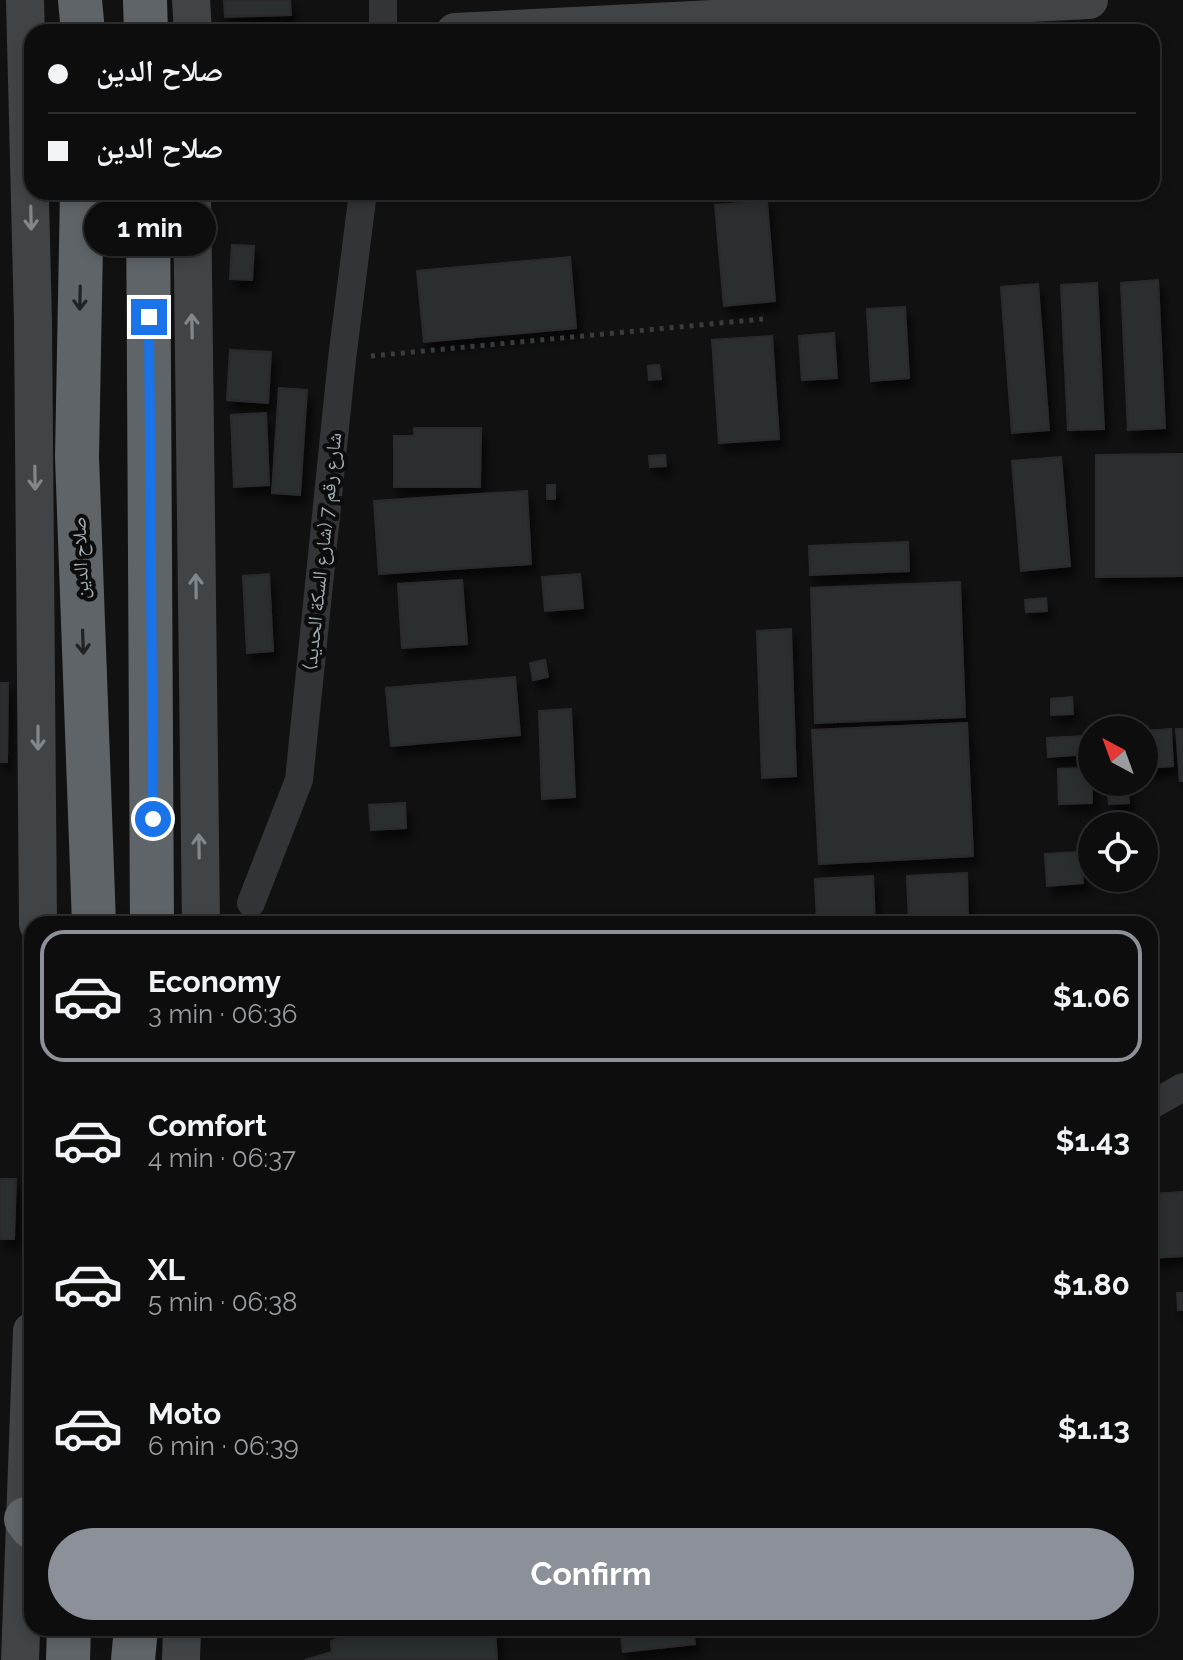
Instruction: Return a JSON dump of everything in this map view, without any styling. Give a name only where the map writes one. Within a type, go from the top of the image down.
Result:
[{"type":"highway","points":[[80,0],[82,24]]},
{"type":"highway","points":[[145,0],[146,24]]},
{"type":"highway","name":"صلاح الدين","points":[[82,200],[77,457],[94,916]]},
{"type":"highway","points":[[148,200],[152,916]]},
{"type":"highway","points":[[87,774],[119,772],[153,787]]},
{"type":"highway","points":[[68,1660],[69,1636]]},
{"type":"highway","points":[[133,1660],[135,1636]]},
{"type":"street","points":[[25,0],[14,52],[34,368],[38,916]]},
{"type":"street","points":[[191,0],[192,24]]},
{"type":"street","points":[[383,0],[383,24]]},
{"type":"street","points":[[595,24],[961,3],[1089,0]]},
{"type":"street","points":[[192,200],[201,916]]},
{"type":"street","name":"شارع رقم 7 (شارع السكة الحديد)","points":[[251,903],[299,780],[342,359],[362,200]]},
{"type":"street","points":[[1158,1101],[1183,1087]]},
{"type":"street","points":[[20,1660],[24,1599]]},
{"type":"street","points":[[181,1660],[182,1636]]},
{"type":"path","points":[[342,359],[763,319]]},
{"type":"building","points":[[224,0],[290,0],[291,15],[225,17]]},
{"type":"building","points":[[767,201],[775,301],[724,306],[715,205]]},
{"type":"building","points":[[232,245],[254,246],[252,280],[230,279]]},
{"type":"building","points":[[570,257],[576,328],[424,342],[417,271]]},
{"type":"building","points":[[1158,280],[1165,428],[1128,430],[1121,283]]},
{"type":"building","points":[[1097,283],[1104,429],[1068,430],[1061,285]]},
{"type":"building","points":[[1038,284],[1049,430],[1012,433],[1001,287]]},
{"type":"building","points":[[905,307],[909,378],[871,381],[867,309]]},
{"type":"building","points":[[834,333],[837,378],[802,380],[799,336]]},
{"type":"building","points":[[772,336],[779,439],[719,443],[712,340]]},
{"type":"building","points":[[230,350],[271,352],[268,403],[227,400]]},
{"type":"building","points":[[659,365],[661,379],[649,380],[648,366]]},
{"type":"building","points":[[279,388],[307,390],[300,495],[272,493]]},
{"type":"building","points":[[266,413],[269,485],[234,487],[231,415]]},
{"type":"building","points":[[414,428],[481,428],[480,487],[394,487],[394,436],[414,436]]},
{"type":"building","points":[[1183,454],[1183,576],[1096,577],[1096,455]]},
{"type":"building","points":[[665,455],[666,466],[650,467],[649,456]]},
{"type":"building","points":[[1061,457],[1070,566],[1021,571],[1012,461]]},
{"type":"building","points":[[547,485],[555,485],[555,499],[547,499]]},
{"type":"building","points":[[527,491],[531,564],[379,574],[374,501]]},
{"type":"building","points":[[908,542],[909,571],[810,575],[809,546]]},
{"type":"building","points":[[269,574],[273,651],[247,653],[243,576]]},
{"type":"building","points":[[580,574],[583,608],[545,611],[542,577]]},
{"type":"building","points":[[462,580],[467,644],[402,648],[398,584]]},
{"type":"building","points":[[960,582],[965,717],[815,723],[811,588]]},
{"type":"building","points":[[1046,598],[1047,611],[1026,612],[1025,600]]},
{"type":"building","points":[[791,629],[796,776],[762,778],[757,631]]},
{"type":"building","points":[[545,660],[548,677],[533,680],[530,663]]},
{"type":"building","points":[[515,677],[520,735],[391,746],[386,688]]},
{"type":"building","points":[[0,683],[8,683],[7,762],[0,762]]},
{"type":"building","points":[[1072,697],[1073,714],[1051,715],[1051,699]]},
{"type":"building","points":[[571,709],[575,797],[542,799],[539,711]]},
{"type":"building","points":[[967,723],[973,856],[819,864],[812,730]]},
{"type":"building","points":[[1171,729],[1173,766],[1158,767],[1158,730]]},
{"type":"building","points":[[1176,729],[1183,729],[1183,781],[1180,781]]},
{"type":"building","points":[[1078,736],[1078,755],[1048,757],[1047,738]]},
{"type":"building","points":[[1078,768],[1078,796],[1092,796],[1092,803],[1059,804],[1058,769]]},
{"type":"building","points":[[1108,796],[1128,796],[1129,803],[1109,804]]},
{"type":"building","points":[[405,803],[406,828],[371,830],[369,805]]},
{"type":"building","points":[[1078,852],[1078,883],[1047,886],[1045,854]]},
{"type":"building","points":[[967,873],[968,916],[909,916],[907,876]]},
{"type":"building","points":[[873,876],[875,916],[817,916],[815,879]]},
{"type":"building","points":[[0,1179],[16,1179],[14,1239],[0,1239]]},
{"type":"building","points":[[1183,1192],[1183,1256],[1158,1258],[1158,1194]]},
{"type":"building","points":[[1177,1293],[1183,1293],[1183,1310],[1178,1310]]},
{"type":"building","points":[[346,1636],[496,1636],[497,1660],[305,1660],[332,1652],[331,1641]]},
{"type":"building","points":[[621,1636],[694,1636],[695,1644],[623,1652]]},
{"type":"route","points":[[149,317],[153,819]]}]
